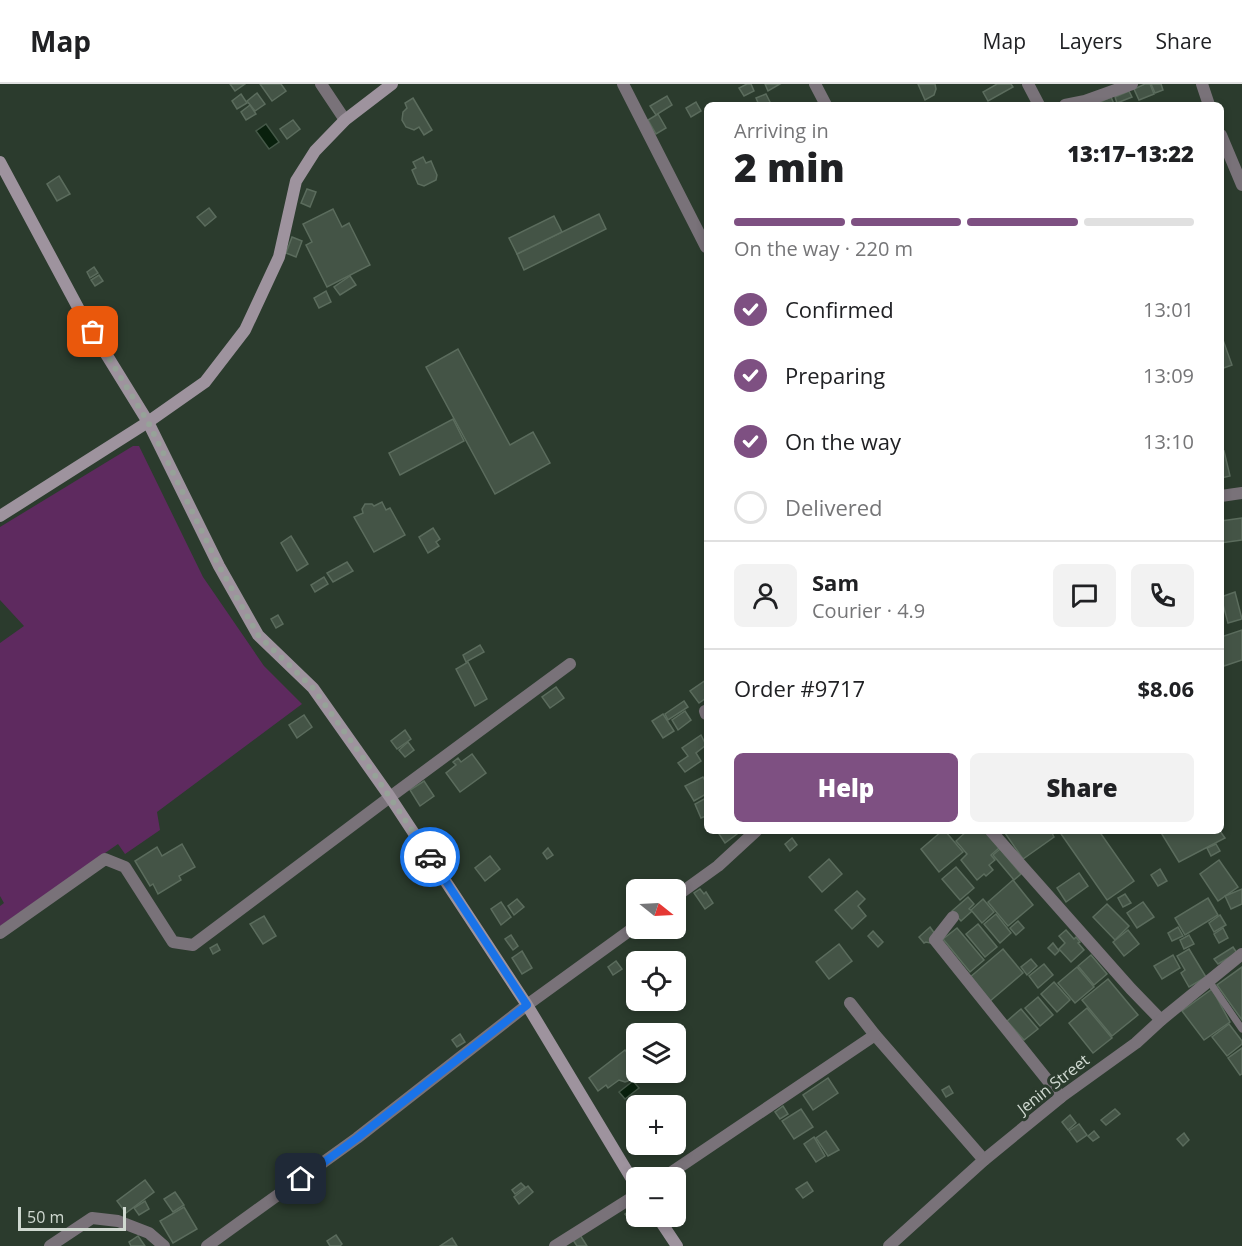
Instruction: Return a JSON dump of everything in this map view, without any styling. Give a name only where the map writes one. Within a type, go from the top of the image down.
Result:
[{"type":"street","points":[[321,84],[345,120]]},
{"type":"street","points":[[0,516],[148,422],[205,382],[245,330],[279,257],[296,181],[315,151],[345,120],[392,84]]},
{"type":"street","points":[[623,84],[704,243]]},
{"type":"street","points":[[815,84],[824,102]]},
{"type":"street","points":[[1028,84],[1037,102]]},
{"type":"street","points":[[1077,102],[1132,84]]},
{"type":"street","points":[[1202,84],[1208,102]]},
{"type":"street","points":[[1224,142],[1242,185]]},
{"type":"street","points":[[0,162],[82,315],[148,422],[219,566],[258,635],[313,688],[390,797],[527,1005],[626,1169]]},
{"type":"street","points":[[1224,496],[1242,493]]},
{"type":"street","points":[[0,933],[105,859],[125,867],[173,942],[193,945],[570,664]]},
{"type":"street","points":[[686,889],[718,866],[753,834]]},
{"type":"street","points":[[994,834],[1161,1020]]},
{"type":"street","points":[[953,917],[935,940],[1061,1097]]},
{"type":"street","points":[[207,1246],[357,1138],[527,1005],[626,933]]},
{"type":"street","name":"Jenin Street","points":[[889,1246],[984,1160],[1061,1097],[1136,1043],[1242,954]]},
{"type":"street","points":[[850,1003],[984,1160]]},
{"type":"street","points":[[679,1167],[875,1035]]},
{"type":"street","points":[[555,1246],[626,1201]]},
{"type":"street","points":[[50,1246],[92,1218],[118,1221],[149,1233],[164,1246]]},
{"type":"street","points":[[664,1227],[677,1246]]},
{"type":"lane","points":[[1209,981],[1242,1029]]},
{"type":"shaded area","points":[[266,124],[279,142],[269,149],[256,131]]},
{"type":"shaded area","points":[[133,446],[139,446],[203,577],[264,666],[302,704],[157,812],[160,830],[125,854],[118,844],[0,926],[0,906],[4,903],[0,896],[0,643],[24,626],[0,600],[0,527]]},
{"type":"shaded area","points":[[630,1083],[635,1083],[639,1088],[630,1095],[626,1095],[625,1099],[619,1092]]},
{"type":"building","points":[[230,84],[245,84],[235,91]]},
{"type":"building","points":[[260,84],[281,84],[286,91],[272,101]]},
{"type":"building","points":[[751,84],[754,91],[744,96],[739,88]]},
{"type":"building","points":[[765,84],[780,84],[768,91]]},
{"type":"building","points":[[918,84],[935,84],[934,95],[925,100]]},
{"type":"building","points":[[997,84],[1011,84],[1013,87],[988,101],[983,92]]},
{"type":"building","points":[[1150,84],[1154,94],[1139,100],[1134,89]]},
{"type":"building","points":[[1151,84],[1161,84],[1163,90],[1155,93]]},
{"type":"building","points":[[1129,91],[1132,97],[1117,102],[1115,97]]},
{"type":"building","points":[[257,93],[265,104],[255,111],[247,101]]},
{"type":"building","points":[[241,94],[247,103],[237,109],[232,101]]},
{"type":"building","points":[[766,94],[770,102],[758,102],[756,98]]},
{"type":"building","points":[[667,96],[672,105],[656,115],[650,106]]},
{"type":"building","points":[[1111,97],[1113,102],[1100,102]]},
{"type":"building","points":[[413,98],[432,130],[424,135],[419,127],[414,130],[406,127],[402,120],[403,112],[407,108],[405,103]]},
{"type":"building","points":[[696,102],[701,111],[691,117],[686,108]]},
{"type":"building","points":[[250,105],[256,114],[246,120],[241,112]]},
{"type":"building","points":[[658,114],[666,128],[656,134],[648,120]]},
{"type":"building","points":[[293,120],[300,129],[287,139],[280,129]]},
{"type":"building","points":[[423,157],[426,163],[431,161],[437,175],[436,180],[424,186],[418,184],[412,170],[416,168],[413,162]]},
{"type":"building","points":[[59,176],[70,194],[57,201],[47,184]]},
{"type":"building","points":[[307,189],[316,192],[310,207],[301,203]]},
{"type":"building","points":[[209,208],[216,217],[205,226],[197,217]]},
{"type":"building","points":[[333,209],[342,227],[349,223],[370,265],[327,287],[306,245],[312,242],[303,224]]},
{"type":"building","points":[[599,214],[606,229],[524,270],[517,254]]},
{"type":"building","points":[[554,216],[562,232],[517,254],[509,238]]},
{"type":"building","points":[[292,237],[302,241],[296,257],[286,253]]},
{"type":"building","points":[[94,267],[98,273],[90,278],[87,272]]},
{"type":"building","points":[[99,275],[103,281],[95,286],[91,280]]},
{"type":"building","points":[[350,276],[356,285],[340,295],[334,287]]},
{"type":"building","points":[[326,291],[331,302],[319,308],[314,298]]},
{"type":"building","points":[[1224,343],[1232,365],[1224,368]]},
{"type":"building","points":[[458,349],[510,445],[533,432],[550,463],[495,494],[426,367]]},
{"type":"building","points":[[453,419],[464,441],[400,475],[389,453]]},
{"type":"building","points":[[1224,451],[1230,476],[1224,477]]},
{"type":"building","points":[[382,502],[386,510],[390,508],[405,535],[374,552],[354,517],[363,513],[362,509],[365,504],[374,506]]},
{"type":"building","points":[[1242,518],[1242,540],[1224,543],[1224,521]]},
{"type":"building","points":[[433,528],[440,539],[436,542],[439,546],[428,553],[419,537]]},
{"type":"building","points":[[291,536],[308,564],[297,571],[281,543]]},
{"type":"building","points":[[347,562],[353,571],[333,582],[327,573]]},
{"type":"building","points":[[324,577],[328,584],[315,592],[311,585]]},
{"type":"building","points":[[1235,592],[1242,619],[1228,623],[1224,596]]},
{"type":"building","points":[[278,615],[283,624],[276,628],[271,619]]},
{"type":"building","points":[[1242,630],[1242,660],[1224,666],[1224,636]]},
{"type":"building","points":[[480,645],[484,652],[466,662],[463,655]]},
{"type":"building","points":[[468,662],[487,699],[475,706],[456,669]]},
{"type":"building","points":[[704,681],[704,699],[699,703],[690,691]]},
{"type":"building","points":[[556,687],[564,698],[550,708],[542,697]]},
{"type":"building","points":[[684,701],[688,707],[668,720],[665,714]]},
{"type":"building","points":[[685,711],[691,720],[678,730],[672,720]]},
{"type":"building","points":[[663,714],[674,731],[663,738],[652,721]]},
{"type":"building","points":[[304,715],[312,727],[297,738],[289,725]]},
{"type":"building","points":[[405,730],[411,739],[397,749],[391,741]]},
{"type":"building","points":[[701,735],[704,741],[704,747],[696,753],[701,761],[685,772],[678,763],[688,756],[682,748]]},
{"type":"building","points":[[408,742],[414,750],[405,757],[399,750]]},
{"type":"building","points":[[472,754],[486,773],[460,792],[446,773],[456,765],[453,762],[458,758],[461,762]]},
{"type":"building","points":[[703,777],[704,795],[694,801],[685,786]]},
{"type":"building","points":[[424,781],[434,796],[420,806],[410,790]]},
{"type":"building","points":[[704,799],[704,817],[701,818],[695,804]]},
{"type":"building","points":[[719,834],[737,834],[725,843]]},
{"type":"building","points":[[938,834],[948,834],[963,852],[939,872],[921,849]]},
{"type":"building","points":[[964,834],[987,834],[999,848],[991,855],[995,860],[989,865],[993,870],[977,880],[961,860],[967,854],[956,841]]},
{"type":"building","points":[[1006,834],[1052,834],[1054,837],[1023,859]]},
{"type":"building","points":[[1061,834],[1101,834],[1134,881],[1107,900]]},
{"type":"building","points":[[1162,834],[1222,834],[1225,838],[1179,862]]},
{"type":"building","points":[[792,838],[797,845],[790,851],[785,844]]},
{"type":"building","points":[[182,844],[195,867],[179,876],[181,880],[158,894],[153,884],[150,886],[135,861],[157,847],[162,856]]},
{"type":"building","points":[[1216,844],[1220,851],[1211,856],[1207,848]]},
{"type":"building","points":[[548,848],[553,855],[547,859],[543,853]]},
{"type":"building","points":[[1000,849],[1021,874],[1014,880],[993,855]]},
{"type":"building","points":[[490,856],[500,869],[485,881],[475,868]]},
{"type":"building","points":[[829,859],[842,874],[822,892],[809,877]]},
{"type":"building","points":[[1219,860],[1238,887],[1218,901],[1200,874]]},
{"type":"building","points":[[956,867],[974,888],[960,900],[942,879]]},
{"type":"building","points":[[1160,869],[1167,881],[1158,886],[1151,875]]},
{"type":"building","points":[[1079,873],[1088,886],[1066,902],[1057,888]]},
{"type":"building","points":[[1013,880],[1033,905],[1008,926],[988,902]]},
{"type":"building","points":[[700,889],[704,894],[706,892],[713,903],[705,909],[694,893]]},
{"type":"building","points":[[1242,889],[1242,904],[1231,909],[1225,896]]},
{"type":"building","points":[[857,891],[865,899],[858,906],[866,916],[852,929],[835,910]]},
{"type":"building","points":[[1125,894],[1131,903],[1123,907],[1118,898]]},
{"type":"building","points":[[968,897],[974,904],[969,909],[972,911],[961,921],[952,911]]},
{"type":"building","points":[[1208,898],[1218,915],[1185,935],[1175,918]]},
{"type":"building","points":[[517,899],[524,907],[514,915],[508,906]]},
{"type":"building","points":[[983,899],[994,912],[982,923],[971,910]]},
{"type":"building","points":[[501,902],[511,917],[501,925],[491,909]]},
{"type":"building","points":[[1143,902],[1154,917],[1137,928],[1127,913]]},
{"type":"building","points":[[1107,904],[1129,926],[1115,940],[1093,917]]},
{"type":"building","points":[[996,914],[1011,933],[1000,943],[984,924]]},
{"type":"building","points":[[1220,915],[1226,925],[1214,932],[1209,923]]},
{"type":"building","points":[[264,916],[276,936],[263,944],[250,924]]},
{"type":"building","points":[[1018,921],[1024,928],[1016,935],[1010,928]]},
{"type":"building","points":[[978,924],[997,947],[985,957],[966,934]]},
{"type":"building","points":[[930,927],[935,934],[930,943],[924,943],[919,937]]},
{"type":"building","points":[[1178,927],[1183,936],[1172,941],[1168,933]]},
{"type":"building","points":[[957,928],[984,960],[970,972],[943,939]]},
{"type":"building","points":[[1223,928],[1228,938],[1219,943],[1214,934]]},
{"type":"building","points":[[1066,930],[1074,939],[1076,937],[1084,950],[1071,962],[1059,949],[1065,943],[1059,936]]},
{"type":"building","points":[[1128,930],[1139,944],[1124,956],[1113,942]]},
{"type":"building","points":[[873,931],[883,942],[878,947],[868,936]]},
{"type":"building","points":[[511,935],[518,946],[513,950],[505,939]]},
{"type":"building","points":[[1189,935],[1194,944],[1184,949],[1180,940]]},
{"type":"building","points":[[1053,943],[1059,951],[1055,955],[1048,948]]},
{"type":"building","points":[[217,944],[220,950],[213,954],[210,948]]},
{"type":"building","points":[[839,944],[852,961],[829,979],[816,962]]},
{"type":"building","points":[[1233,947],[1237,953],[1218,964],[1214,959]]},
{"type":"building","points":[[1003,949],[1023,973],[989,1002],[969,978]]},
{"type":"building","points":[[1189,949],[1206,977],[1189,987],[1181,973],[1185,970],[1177,956]]},
{"type":"building","points":[[522,951],[532,968],[522,974],[512,958]]},
{"type":"building","points":[[1091,955],[1107,974],[1094,985],[1078,966]]},
{"type":"building","points":[[1173,955],[1180,968],[1162,979],[1154,966]]},
{"type":"building","points":[[1031,959],[1037,966],[1027,975],[1021,967]]},
{"type":"building","points":[[616,961],[622,969],[613,975],[608,967]]},
{"type":"building","points":[[1044,964],[1053,975],[1038,988],[1029,976]]},
{"type":"building","points":[[1077,967],[1094,987],[1075,1003],[1058,983]]},
{"type":"building","points":[[1242,967],[1242,1020],[1217,985]]},
{"type":"building","points":[[1108,979],[1138,1015],[1112,1036],[1082,1000]]},
{"type":"building","points":[[1054,982],[1070,1000],[1057,1012],[1041,994]]},
{"type":"building","points":[[1212,989],[1230,1022],[1204,1040],[1182,1011]]},
{"type":"building","points":[[1038,997],[1053,1015],[1040,1026],[1025,1008]]},
{"type":"building","points":[[1087,1008],[1112,1038],[1093,1053],[1069,1023]]},
{"type":"building","points":[[1021,1009],[1038,1029],[1024,1040],[1007,1021]]},
{"type":"building","points":[[1229,1024],[1242,1044],[1227,1056],[1212,1037]]},
{"type":"building","points":[[460,1034],[465,1042],[457,1047],[452,1040]]},
{"type":"building","points":[[1242,1048],[1242,1074],[1240,1075],[1228,1058]]},
{"type":"building","points":[[626,1051],[626,1082],[619,1080],[608,1088],[606,1085],[598,1091],[589,1078]]},
{"type":"building","points":[[828,1078],[838,1093],[813,1110],[803,1095]]},
{"type":"building","points":[[949,1086],[953,1093],[946,1097],[942,1090]]},
{"type":"building","points":[[783,1106],[788,1114],[780,1119],[775,1112]]},
{"type":"building","points":[[801,1109],[813,1127],[794,1139],[782,1121]]},
{"type":"building","points":[[1115,1109],[1120,1114],[1106,1125],[1101,1120]]},
{"type":"building","points":[[1070,1115],[1076,1123],[1068,1130],[1062,1122]]},
{"type":"building","points":[[1079,1124],[1087,1135],[1077,1142],[1069,1131]]},
{"type":"building","points":[[826,1131],[839,1150],[828,1156],[816,1138]]},
{"type":"building","points":[[1094,1131],[1099,1137],[1093,1141],[1088,1136]]},
{"type":"building","points":[[1184,1133],[1189,1140],[1183,1146],[1177,1139]]},
{"type":"building","points":[[814,1137],[825,1156],[816,1162],[804,1144]]},
{"type":"building","points":[[145,1180],[154,1192],[126,1213],[117,1201]]},
{"type":"building","points":[[807,1182],[813,1191],[803,1198],[796,1189]]},
{"type":"building","points":[[521,1183],[525,1187],[515,1194],[512,1190]]},
{"type":"building","points":[[528,1186],[533,1192],[519,1204],[514,1197]]},
{"type":"building","points":[[175,1192],[184,1205],[173,1212],[164,1199]]},
{"type":"building","points":[[145,1201],[149,1209],[139,1215],[134,1208]]},
{"type":"building","points":[[184,1207],[197,1229],[173,1243],[160,1221]]},
{"type":"building","points":[[336,1235],[342,1244],[330,1246],[327,1241]]},
{"type":"building","points":[[580,1235],[587,1246],[577,1246],[573,1240]]},
{"type":"building","points":[[138,1236],[145,1246],[131,1246],[129,1242]]},
{"type":"building","points":[[452,1238],[457,1246],[440,1246]]},
{"type":"way so far","points":[[93,332],[148,422],[219,566],[258,635],[313,688],[430,857]]},
{"type":"route","points":[[301,1179],[527,1005],[430,857]]}]
